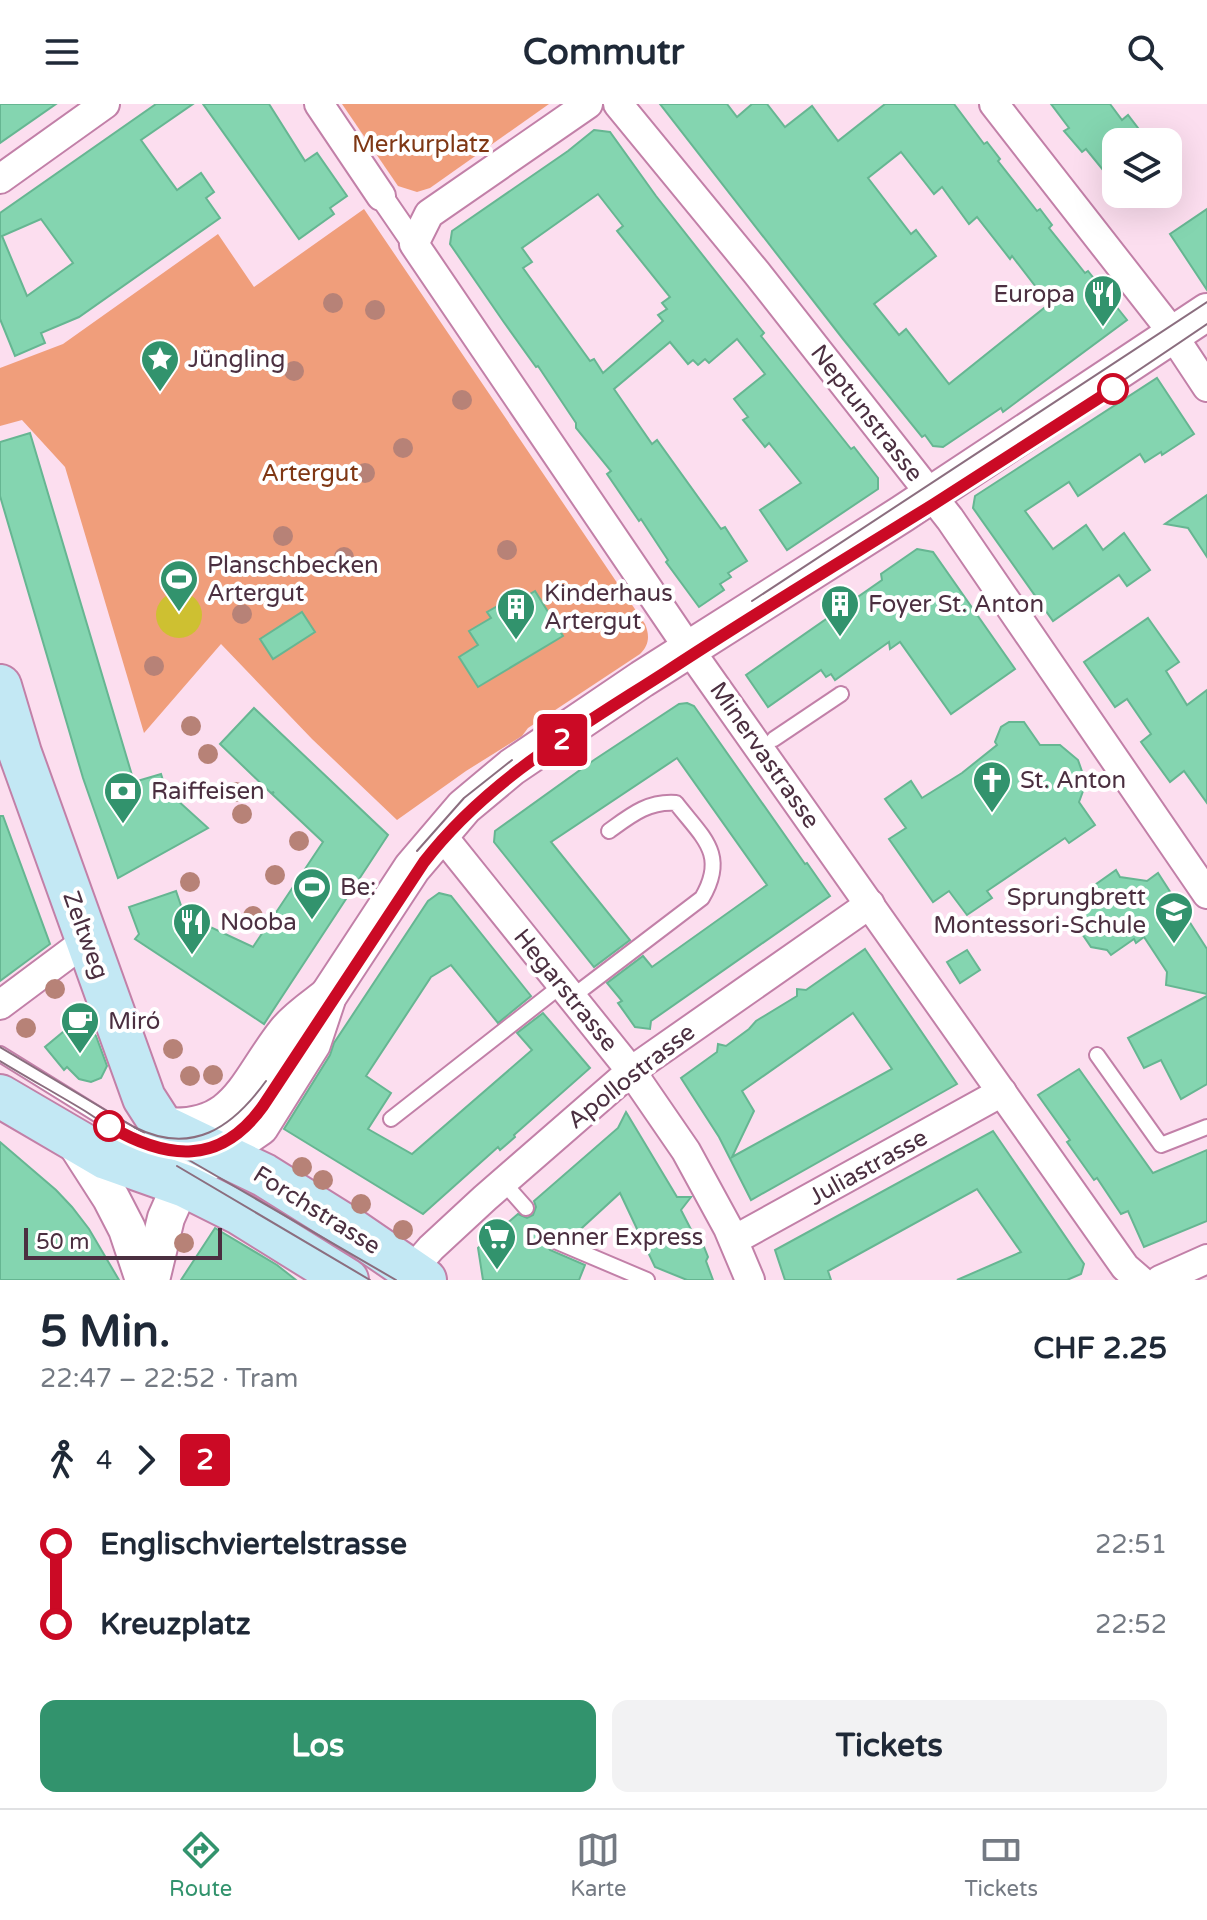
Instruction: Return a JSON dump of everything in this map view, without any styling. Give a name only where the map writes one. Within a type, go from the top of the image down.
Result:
[{"type":"main road","name":"Zeltweg","points":[[3,708],[144,1098],[185,1153]]},
{"type":"main road","points":[[0,1096],[75,1142],[122,1166],[185,1153]]},
{"type":"main road","name":"Forchstrasse","points":[[185,1153],[239,1213],[347,1280]]},
{"type":"main road","name":"Forchstrasse","points":[[185,1153],[280,1184],[418,1275]]},
{"type":"street","points":[[0,179],[105,104]]},
{"type":"street","name":"Minervastrasse","points":[[319,104],[689,649],[1125,1267],[1140,1280]]},
{"type":"street","points":[[414,244],[429,214],[588,104]]},
{"type":"street","name":"Neptunstrasse","points":[[618,104],[756,272],[931,494],[1207,894]]},
{"type":"street","points":[[994,104],[1162,319],[1207,387]]},
{"type":"street","points":[[185,1153],[260,1127],[312,1044],[328,996],[391,899],[440,833],[464,807],[512,767],[1207,312]]},
{"type":"street","name":"Hegarstrasse","points":[[440,833],[631,1071],[686,1151],[734,1240],[750,1280]]},
{"type":"street","name":"Apollostrasse","points":[[418,1275],[431,1248],[631,1071],[870,904]]},
{"type":"street","points":[[0,1005],[87,940]]},
{"type":"street","points":[[151,1280],[166,1218],[195,1126],[215,1120],[230,1110],[287,1029],[328,996]]},
{"type":"street","name":"Juliastrasse","points":[[734,1240],[1002,1092]]},
{"type":"street","points":[[75,1142],[127,1229],[144,1280]]},
{"type":"street","points":[[1160,1280],[1207,1259]]},
{"type":"lane","points":[[774,739],[841,694]]},
{"type":"lane","points":[[391,1119],[702,898],[712,881],[715,863],[709,846],[676,803],[659,802],[643,807],[609,831]]},
{"type":"lane","points":[[0,1054],[121,1129],[185,1153],[219,1137],[248,1115],[328,996]]},
{"type":"lane","points":[[1097,1055],[1161,1145],[1207,1127]]},
{"type":"lane","points":[[503,1182],[526,1208]]},
{"type":"lane","points":[[555,1241],[647,1280]]},
{"type":"green space","name":"Merkurplatz","points":[[342,104],[549,104],[430,188],[417,192],[398,186]]},
{"type":"green space","name":"Artergut","points":[[364,209],[645,624],[648,636],[640,654],[397,820],[312,739],[221,644],[144,733],[65,467],[22,420],[0,426],[0,368],[63,344],[218,234],[254,287]]},
{"type":"shaded area","name":"Planschbecken Artergut","points":[[179,592],[195,599],[202,615],[195,631],[179,638],[163,631],[156,615],[163,599]]},
{"type":"building","points":[[0,104],[56,104],[0,143]]},
{"type":"building","points":[[156,104],[193,104],[141,140],[177,190],[201,173],[214,192],[206,198],[220,218],[79,317],[41,333],[45,343],[15,356],[0,319],[0,213]],"holes":[[[41,219],[73,263],[27,296],[2,236]]]},
{"type":"building","points":[[203,104],[269,104],[305,161],[317,153],[347,196],[330,208],[334,214],[299,239]]},
{"type":"building","points":[[660,104],[727,104],[737,117],[752,104],[767,104],[785,127],[812,106],[838,141],[885,104],[954,104],[984,144],[987,142],[1037,211],[1040,209],[1052,225],[1049,228],[1085,273],[1088,271],[1127,320],[1003,412],[1001,408],[943,447],[933,446],[925,435],[922,437]],"holes":[[[901,152],[934,194],[942,187],[969,224],[977,217],[1049,304],[949,384],[906,329],[899,335],[874,304],[936,256],[916,230],[911,234],[868,178]]]},
{"type":"building","points":[[1051,104],[1110,104],[1122,120],[1128,115],[1138,128],[1102,128],[1102,169],[1086,149],[1082,152],[1064,131],[1069,128]]},
{"type":"building","points":[[594,130],[610,132],[656,196],[764,333],[761,336],[878,478],[878,489],[787,550],[760,510],[801,483],[769,443],[765,447],[743,420],[748,417],[734,399],[765,374],[737,339],[709,363],[705,359],[698,365],[693,360],[688,364],[670,342],[614,389],[652,444],[657,440],[721,529],[725,527],[747,561],[728,573],[731,577],[720,584],[724,590],[699,607],[607,474],[611,471],[576,428],[576,423],[538,366],[450,244],[452,231]],"holes":[[[598,194],[623,226],[617,231],[670,297],[662,303],[667,309],[658,315],[663,321],[603,373],[594,359],[590,361],[523,268],[532,262],[522,248]]]},
{"type":"building","points":[[1207,209],[1207,290],[1170,234]]},
{"type":"building","points":[[1157,378],[1194,434],[1145,462],[1140,454],[1078,496],[1069,482],[1025,511],[1053,549],[1086,525],[1103,550],[1124,533],[1150,570],[1127,586],[1119,575],[1053,621],[973,508],[975,496]]},
{"type":"building","points":[[30,433],[134,782],[161,774],[166,790],[208,828],[118,878],[83,778],[0,496],[0,442]]},
{"type":"building","points":[[1207,495],[1207,557],[1188,528],[1165,524]]},
{"type":"building","points":[[917,549],[933,552],[1015,669],[951,714],[900,642],[890,649],[889,642],[835,680],[831,674],[826,677],[821,670],[768,707],[746,675],[882,580],[881,574]]},
{"type":"building","name":"Kinderhaus Artergut","points":[[535,591],[563,636],[478,687],[459,657],[478,645],[469,631],[491,618],[487,612],[510,599],[513,604]]},
{"type":"building","points":[[302,612],[315,632],[273,659],[260,639]]},
{"type":"building","points":[[1148,618],[1179,662],[1166,671],[1187,705],[1207,690],[1207,803],[1184,771],[1170,782],[1141,742],[1151,734],[1127,699],[1115,707],[1084,662]]},
{"type":"building","points":[[679,704],[694,706],[830,896],[651,1021],[650,1029],[635,1027],[618,1003],[622,1001],[607,983],[643,956],[652,967],[767,885],[677,758],[551,842],[630,940],[594,967],[494,842],[495,831],[594,760]]},
{"type":"building","points":[[254,708],[388,835],[264,1024],[135,939],[139,934],[129,907],[176,891],[187,923],[191,918],[253,947],[323,842],[272,794],[274,792],[271,793],[220,744]]},
{"type":"building","name":"St. Anton","points":[[1009,722],[1024,722],[1040,745],[1060,745],[1078,760],[1086,783],[1079,802],[1095,825],[1069,843],[1065,838],[987,891],[992,898],[967,915],[949,891],[933,902],[889,839],[906,828],[885,799],[911,781],[922,798],[962,773],[997,745],[995,742],[1001,727]]},
{"type":"building","points":[[0,816],[3,816],[50,944],[0,981]]},
{"type":"building","points":[[1116,870],[1120,877],[1147,881],[1158,873],[1207,949],[1207,994],[1166,985],[1167,972],[1144,937],[1136,943],[1134,939],[1111,955],[1107,950],[1091,947],[1072,919],[1084,910],[1075,899]]},
{"type":"building","points":[[439,893],[451,896],[531,996],[498,1023],[451,965],[431,977],[366,1076],[391,1093],[368,1129],[412,1154],[532,1050],[517,1033],[543,1013],[590,1068],[515,1137],[500,1150],[498,1147],[423,1214],[284,1129],[330,1055],[334,1043],[428,901]]},
{"type":"building","points":[[865,949],[957,1084],[751,1200],[719,1137],[681,1078],[717,1052],[718,1044],[726,1046],[756,1021],[797,996],[797,989],[806,990]],"holes":[[[853,1013],[892,1069],[732,1157],[754,1111],[742,1091]]]},
{"type":"building","points":[[967,950],[980,970],[960,983],[947,962]]},
{"type":"building","points":[[1207,996],[1207,1084],[1181,1099],[1161,1060],[1144,1068],[1128,1038]]},
{"type":"building","points":[[81,1017],[96,1036],[107,1066],[101,1078],[91,1082],[79,1079],[67,1067],[64,1070],[45,1047]]},
{"type":"building","points":[[1079,1069],[1153,1173],[1207,1150],[1207,1221],[1144,1247],[1128,1211],[1121,1214],[1097,1178],[1094,1180],[1038,1095]]},
{"type":"building","points":[[626,1112],[677,1197],[691,1197],[681,1210],[700,1247],[704,1247],[713,1280],[687,1280],[655,1267],[620,1193],[572,1237],[555,1231],[546,1236],[545,1243],[550,1250],[585,1265],[579,1280],[483,1280],[478,1248],[518,1214],[527,1218],[533,1215],[536,1207],[534,1201],[618,1128]]},
{"type":"building","points":[[993,1131],[1084,1264],[1081,1274],[1067,1280],[957,1280],[1021,1252],[977,1189],[828,1271],[831,1280],[785,1280],[775,1250]]},
{"type":"building","points":[[0,1142],[72,1207],[119,1280],[0,1280]]},
{"type":"building","points":[[215,1228],[277,1265],[296,1280],[181,1280]]},
{"type":"tram line","points":[[752,601],[1207,302]]},
{"type":"tram line","points":[[0,1061],[124,1136],[149,1147],[164,1151],[195,1151],[224,1141],[259,1112],[424,862],[450,831],[509,777],[608,709],[1002,460],[1207,324]]},
{"type":"tram line","name":"2","points":[[109,1126],[146,1146],[176,1152],[209,1148],[238,1134],[263,1106],[424,862],[452,827],[485,796],[539,755],[761,609],[937,502],[1113,389]]},
{"type":"tram line","points":[[417,851],[464,798],[512,760]]},
{"type":"tram line","points":[[0,1047],[144,1133]]},
{"type":"tram line","points":[[134,1127],[174,1139],[192,1138],[225,1124],[266,1081]]},
{"type":"tram line","points":[[175,1152],[396,1280]]},
{"type":"tram line","points":[[177,1166],[370,1280]]},
{"type":"place","name":"Europa","points":[[1103,328]]},
{"type":"place","name":"Jüngling","points":[[160,393]]},
{"type":"place","name":"Planschbecken Artergut","points":[[179,613]]},
{"type":"place","name":"Foyer St. Anton","points":[[840,638]]},
{"type":"place","name":"Kinderhaus Artergut","points":[[516,641]]},
{"type":"place","name":"St. Anton","points":[[992,814]]},
{"type":"place","name":"Raiffeisen","points":[[123,825]]},
{"type":"place","name":"Be:","points":[[312,921]]},
{"type":"place","name":"Sprungbrett Montessori-Schule","points":[[1174,945]]},
{"type":"place","name":"Nooba","points":[[192,956]]},
{"type":"place","name":"Miró","points":[[80,1055]]},
{"type":"place","name":"Denner Express","points":[[497,1271]]}]
